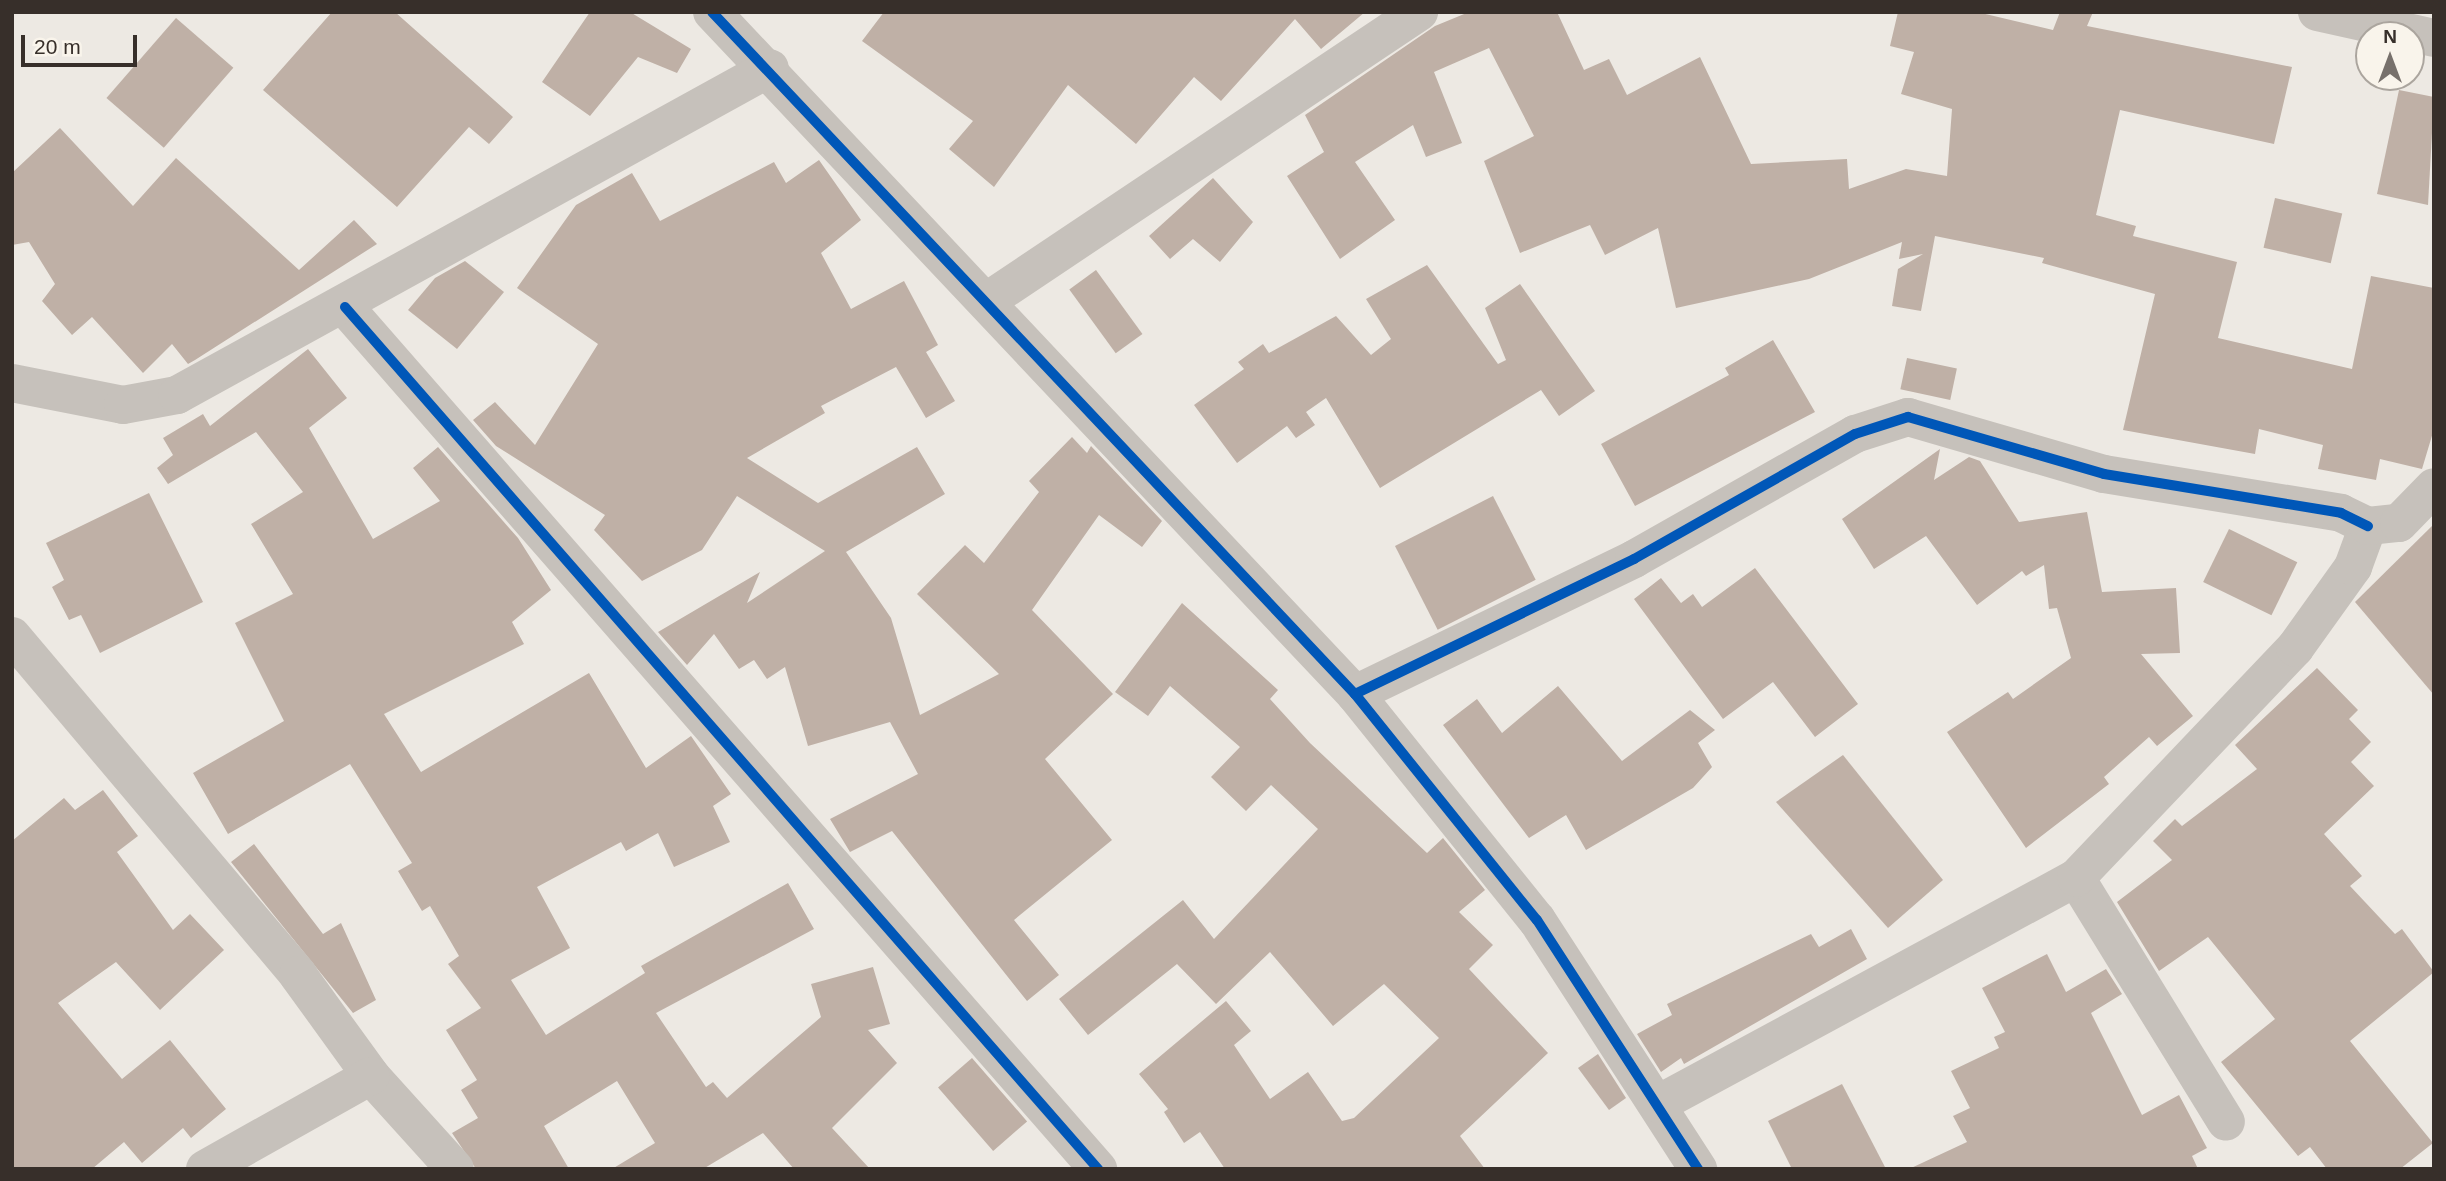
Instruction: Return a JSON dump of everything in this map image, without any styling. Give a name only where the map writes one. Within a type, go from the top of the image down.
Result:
[{"type":"street","points":[[712,12],[770,68],[1355,694],[1537,919],[1698,1169]]},
{"type":"street","points":[[2317,12],[2434,38]]},
{"type":"street","points":[[987,301],[1416,13]]},
{"type":"street","points":[[12,383],[123,405],[177,394],[345,307],[770,68]]},
{"type":"street","points":[[345,307],[1098,1169]]},
{"type":"street","points":[[1355,694],[1634,559],[1855,434],[1908,417],[2104,474],[2341,513],[2368,526],[2399,523],[2434,487]]},
{"type":"street","points":[[1658,1104],[2076,878],[2295,648],[2353,567],[2368,526]]},
{"type":"street","points":[[12,636],[298,975],[371,1076],[455,1169]]},
{"type":"street","points":[[2076,878],[2226,1122]]},
{"type":"street","points":[[205,1169],[371,1076]]},
{"type":"building","points":[[332,12],[395,12],[513,117],[489,144],[469,127],[397,207],[263,90]]},
{"type":"building","points":[[590,12],[630,12],[691,49],[677,73],[638,57],[590,116],[542,82]]},
{"type":"building","points":[[884,12],[1365,12],[1321,49],[1295,19],[1221,101],[1194,77],[1136,144],[1068,85],[994,187],[949,149],[973,121],[862,41]]},
{"type":"building","points":[[1469,12],[1557,12],[1584,70],[1609,59],[1627,95],[1700,57],[1751,164],[1847,159],[1849,189],[1906,169],[1947,176],[1952,109],[1901,94],[1914,52],[1890,46],[1898,12],[1977,12],[2053,30],[2060,12],[2093,12],[2087,26],[2292,67],[2274,144],[2120,110],[2096,215],[2136,226],[2133,236],[2237,262],[2218,338],[2352,369],[2371,276],[2434,288],[2434,429],[2422,469],[2380,459],[2376,480],[2318,469],[2323,445],[2259,429],[2255,454],[2123,430],[2155,294],[2042,263],[2044,258],[1935,236],[1921,311],[1892,306],[1898,269],[1923,254],[1899,259],[1902,242],[1809,279],[1676,308],[1658,228],[1605,255],[1590,225],[1520,253],[1484,161],[1534,136],[1489,48],[1434,72],[1462,143],[1426,157],[1413,125],[1355,162],[1395,220],[1340,259],[1287,176],[1324,152],[1305,115],[1435,26]]},
{"type":"building","points":[[176,18],[233,68],[164,148],[106,98]]},
{"type":"building","points":[[2399,91],[2434,97],[2428,205],[2377,194]]},
{"type":"building","points":[[60,128],[133,206],[176,158],[299,270],[354,220],[377,244],[188,364],[172,344],[143,373],[92,317],[72,335],[42,301],[55,284],[29,242],[12,245],[12,173]]},
{"type":"building","points":[[819,160],[861,220],[821,253],[851,309],[904,281],[938,345],[926,352],[955,401],[926,418],[896,367],[821,406],[825,413],[747,458],[818,503],[917,447],[945,494],[846,552],[891,618],[920,715],[999,674],[917,594],[965,545],[984,563],[1039,492],[1029,481],[1072,437],[1087,453],[1091,446],[1162,521],[1142,547],[1099,515],[1032,610],[1113,694],[1045,759],[1112,840],[1014,920],[1059,975],[1027,1001],[892,831],[850,852],[830,819],[918,774],[890,722],[808,746],[785,667],[767,679],[754,660],[739,669],[714,634],[687,665],[658,632],[760,572],[747,603],[825,551],[737,496],[702,550],[642,581],[594,530],[605,515],[496,446],[473,420],[495,402],[535,445],[598,344],[517,288],[576,205],[632,173],[660,221],[774,162],[786,183]]},
{"type":"building","points":[[1213,178],[1253,222],[1220,262],[1193,239],[1170,259],[1149,236]]},
{"type":"building","points":[[2275,198],[2342,214],[2331,263],[2264,248]]},
{"type":"building","points":[[465,261],[504,292],[457,349],[408,310],[435,278]]},
{"type":"building","points":[[1427,265],[1498,364],[1506,360],[1485,308],[1520,284],[1595,391],[1559,416],[1541,390],[1380,488],[1326,398],[1306,412],[1315,425],[1296,438],[1287,426],[1237,463],[1194,405],[1244,369],[1238,362],[1263,344],[1269,353],[1336,316],[1371,355],[1391,339],[1366,299]]},
{"type":"building","points":[[1096,270],[1142,334],[1116,353],[1069,289]]},
{"type":"building","points":[[1773,340],[1815,412],[1635,506],[1601,444],[1729,375],[1725,368]]},
{"type":"building","points":[[308,349],[347,398],[309,428],[373,539],[440,501],[413,468],[438,447],[518,538],[551,590],[512,622],[524,644],[384,714],[421,772],[589,673],[646,768],[691,736],[731,794],[713,806],[730,842],[674,867],[658,833],[626,851],[621,842],[537,887],[570,948],[511,980],[546,1035],[645,973],[641,966],[788,883],[814,929],[656,1013],[706,1087],[713,1082],[727,1098],[821,1017],[811,984],[873,967],[890,1024],[868,1030],[897,1063],[832,1128],[870,1169],[794,1169],[763,1133],[703,1169],[612,1169],[655,1143],[617,1081],[544,1126],[569,1169],[476,1169],[452,1133],[478,1118],[461,1090],[477,1080],[446,1030],[481,1008],[448,964],[459,956],[430,906],[422,911],[398,871],[412,863],[350,764],[228,834],[193,773],[284,721],[235,623],[293,594],[251,524],[303,492],[256,432],[168,484],[157,468],[173,455],[163,438],[203,414],[210,426]]},
{"type":"building","points":[[1907,358],[1957,369],[1950,400],[1900,389]]},
{"type":"building","points":[[1940,449],[1934,480],[1969,457],[1980,461],[2019,522],[2087,512],[2102,592],[2176,588],[2180,653],[2141,654],[2193,716],[2157,746],[2149,737],[2104,777],[2109,784],[2026,848],[1947,732],[2008,692],[2013,699],[2071,658],[2057,608],[2049,609],[2044,565],[2026,576],[2022,571],[1977,605],[1926,536],[1874,569],[1842,519]]},
{"type":"building","points":[[149,493],[203,602],[100,653],[81,615],[69,620],[52,587],[64,580],[46,543]]},
{"type":"building","points":[[1493,496],[1536,580],[1438,630],[1395,546]]},
{"type":"building","points":[[2434,524],[2434,695],[2355,602]]},
{"type":"building","points":[[2229,529],[2297,562],[2271,615],[2203,582]]},
{"type":"building","points":[[1755,568],[1858,704],[1815,737],[1773,682],[1723,719],[1634,599],[1661,578],[1681,603],[1693,594],[1702,607]]},
{"type":"building","points":[[1182,603],[1278,690],[1270,699],[1310,743],[1427,853],[1443,838],[1485,890],[1459,912],[1493,945],[1469,969],[1548,1053],[1460,1136],[1485,1169],[1225,1169],[1200,1132],[1184,1143],[1164,1112],[1168,1109],[1139,1074],[1226,1001],[1251,1031],[1234,1045],[1270,1099],[1308,1072],[1342,1121],[1354,1118],[1439,1038],[1384,984],[1333,1026],[1270,952],[1216,1004],[1177,964],[1088,1035],[1059,999],[1183,900],[1214,939],[1318,829],[1271,785],[1246,811],[1211,777],[1240,747],[1170,686],[1148,716],[1115,692]]},
{"type":"building","points":[[2317,668],[2358,710],[2349,719],[2371,742],[2351,762],[2374,786],[2324,834],[2362,876],[2350,886],[2395,934],[2402,929],[2434,972],[2350,1041],[2433,1143],[2400,1169],[2327,1169],[2310,1147],[2298,1156],[2221,1062],[2275,1019],[2208,937],[2159,971],[2117,902],[2172,860],[2153,841],[2175,819],[2182,826],[2257,769],[2235,745]]},
{"type":"building","points":[[1558,686],[1622,761],[1690,710],[1715,730],[1698,743],[1712,767],[1693,788],[1586,850],[1566,815],[1529,838],[1443,725],[1477,699],[1502,733]]},
{"type":"building","points":[[1843,755],[1943,880],[1888,928],[1776,802]]},
{"type":"building","points":[[103,790],[138,836],[117,852],[173,930],[190,914],[224,950],[160,1010],[116,962],[58,1003],[122,1079],[170,1040],[226,1109],[191,1138],[183,1128],[142,1163],[124,1142],[92,1169],[12,1169],[12,841],[64,798],[75,810]]},
{"type":"building","points":[[254,844],[323,934],[341,923],[376,1000],[353,1013],[231,862]]},
{"type":"building","points":[[1851,929],[1867,959],[1684,1064],[1681,1058],[1661,1072],[1637,1034],[1672,1015],[1667,1004],[1811,934],[1819,947]]},
{"type":"building","points":[[2047,954],[2066,992],[2106,969],[2122,994],[2091,1013],[2142,1115],[2179,1095],[2207,1148],[2192,1156],[2198,1169],[1909,1169],[1967,1142],[1953,1116],[1970,1108],[1951,1071],[1999,1048],[1994,1037],[2005,1032],[1982,988]]},
{"type":"building","points":[[1598,1054],[1626,1098],[1609,1110],[1578,1068]]},
{"type":"building","points":[[972,1058],[1027,1121],[993,1151],[938,1088]]},
{"type":"building","points":[[1842,1084],[1886,1169],[1792,1169],[1768,1121]]},
{"type":"cycle path","points":[[712,12],[1355,694],[1537,920],[1698,1169]]},
{"type":"cycle path","points":[[345,307],[1098,1169]]},
{"type":"cycle path","points":[[1355,694],[1634,559],[1855,434],[1908,417],[2104,474],[2341,513],[2368,526]]}]
